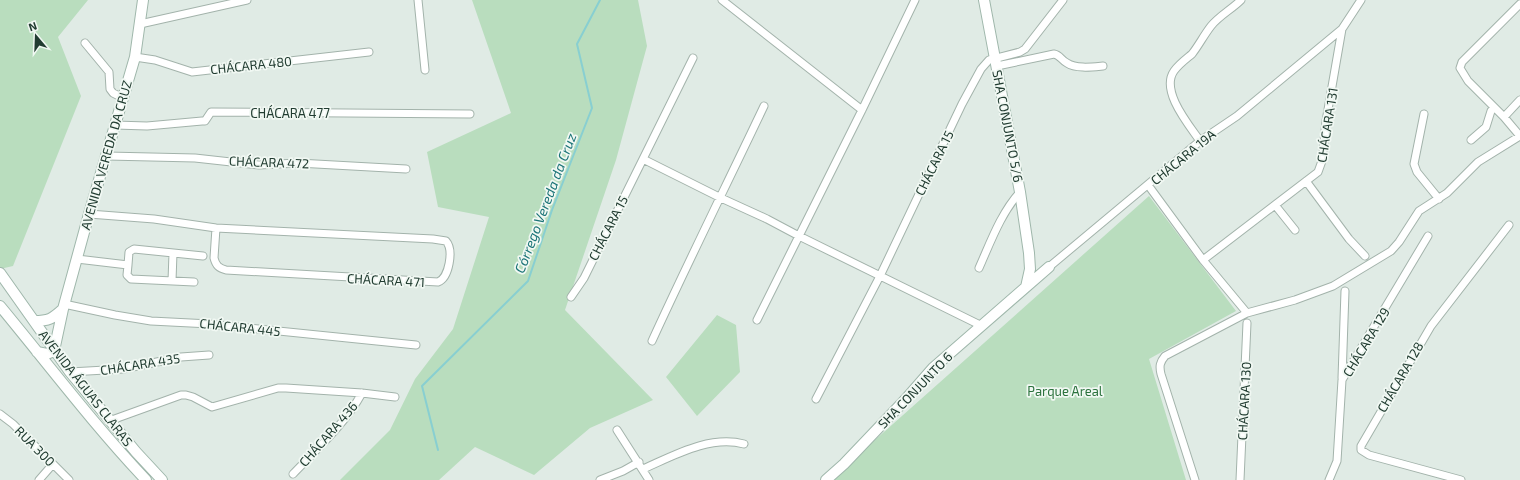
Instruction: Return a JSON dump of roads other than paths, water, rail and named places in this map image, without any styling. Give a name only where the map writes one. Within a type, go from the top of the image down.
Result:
[{"type":"street","name":"AVENIDA VEREDA DA CRUZ","points":[[54,350],[64,306],[89,214],[135,57],[143,0]]},
{"type":"street","points":[[140,24],[247,0]]},
{"type":"street","points":[[418,0],[426,70]]},
{"type":"street","points":[[722,0],[862,110]]},
{"type":"street","points":[[757,320],[915,0]]},
{"type":"street","name":"SHA CONJUNTO 5/6","points":[[984,0],[1020,192],[1029,253],[1030,268],[1026,288]]},
{"type":"street","points":[[996,62],[1020,52],[1025,48],[1063,0]]},
{"type":"street","points":[[1200,141],[1180,113],[1175,102],[1170,90],[1172,74],[1174,70],[1192,53],[1211,26],[1241,0]]},
{"type":"street","points":[[1342,29],[1361,0]]},
{"type":"street","points":[[1195,480],[1161,374],[1159,366],[1161,361],[1165,356],[1247,313],[1295,300],[1333,286],[1391,251],[1399,242],[1416,215],[1422,209],[1439,199],[1478,162],[1520,136],[1504,117],[1468,81],[1460,68],[1462,62],[1520,4]]},
{"type":"street","name":"CHÁCARA 19A","points":[[1026,288],[1200,141],[1237,116],[1342,29]]},
{"type":"street","name":"CHÁCARA 131","points":[[1203,260],[1318,172],[1322,162],[1326,121],[1342,29]]},
{"type":"street","points":[[85,43],[109,72],[110,89],[113,93],[123,98]]},
{"type":"street","name":"CHÁCARA 480","points":[[135,57],[155,60],[192,72],[369,52]]},
{"type":"street","points":[[996,62],[1054,54],[1059,55],[1069,64],[1084,68],[1103,66]]},
{"type":"street","name":"CHÁCARA 15","points":[[572,297],[584,278],[693,58]]},
{"type":"street","name":"CHÁCARA 15","points":[[816,399],[880,276],[974,80],[986,62],[996,62]]},
{"type":"street","points":[[1504,117],[1520,100]]},
{"type":"street","points":[[652,341],[683,273],[721,198],[764,106]]},
{"type":"street","points":[[1471,140],[1486,127],[1491,111],[1494,108]]},
{"type":"street","name":"CHÁCARA 477","points":[[115,125],[147,126],[205,121],[211,112],[470,114]]},
{"type":"street","points":[[1424,114],[1414,164],[1417,172],[1439,199]]},
{"type":"street","name":"CHÁCARA 472","points":[[107,156],[195,158],[259,164],[298,163],[406,169]]},
{"type":"street","points":[[643,159],[982,326]]},
{"type":"street","points":[[1306,181],[1349,239],[1365,256]]},
{"type":"street","points":[[1148,185],[1203,260],[1247,313]]},
{"type":"street","points":[[979,268],[1010,203],[1020,192]]},
{"type":"street","points":[[1275,205],[1295,230]]},
{"type":"street","name":"CHÁCARA 471","points":[[89,214],[154,219],[216,228],[433,239],[446,241],[450,246],[450,252],[444,277],[438,282],[226,270],[218,267],[215,263],[216,228]]},
{"type":"street","name":"CHÁCARA 128","points":[[1461,480],[1369,456],[1361,450],[1361,446],[1430,326],[1509,225]]},
{"type":"street","name":"CHÁCARA 129","points":[[1329,480],[1337,461],[1342,380],[1428,236]]},
{"type":"street","points":[[194,282],[131,279],[127,274],[129,252],[134,249],[203,256]]},
{"type":"street","points":[[172,281],[174,253]]},
{"type":"street","points":[[1029,253],[1038,263],[1049,267]]},
{"type":"street","points":[[77,259],[128,265]]},
{"type":"street","name":"AVENIDA ÁGUAS CLARAS","points":[[0,273],[70,372],[109,421],[162,480]]},
{"type":"street","name":"SHA CONJUNTO 6","points":[[826,480],[844,464],[933,368],[1026,288]]},
{"type":"street","points":[[1342,380],[1345,291]]},
{"type":"street","name":"AVENIDA ÁGUAS CLARAS","points":[[0,306],[127,460],[146,480]]},
{"type":"street","points":[[34,321],[44,321],[54,318],[64,306]]},
{"type":"street","name":"CHÁCARA 445","points":[[64,306],[151,322],[210,324],[416,345]]},
{"type":"street","name":"CHÁCARA 130","points":[[1240,480],[1247,323]]},
{"type":"street","points":[[38,352],[47,354],[54,350]]},
{"type":"street","name":"CHÁCARA 435","points":[[70,372],[123,369],[181,357],[209,355]]},
{"type":"street","name":"CHÁCARA 436","points":[[109,421],[181,395],[193,397],[212,407],[278,388],[362,393],[394,397]]},
{"type":"street","name":"CHÁCARA 436","points":[[293,474],[330,435],[357,402],[362,393]]},
{"type":"street","name":"RUA 300","points":[[0,414],[13,424],[69,480]]},
{"type":"street","points":[[617,430],[639,462],[649,480]]},
{"type":"street","points":[[643,469],[704,445],[724,441],[744,444]]},
{"type":"street","points":[[127,460],[136,452]]},
{"type":"street","points":[[600,480],[623,471],[639,462]]},
{"type":"street","points":[[39,480],[53,464]]},
{"type":"waterway","name":"Córrego Vereda da Cruz","points":[[438,450],[422,386],[528,281],[552,210],[592,108],[577,44],[600,0]]},
{"type":"park label","name":"Parque Areal","points":[[1065,391]]}]
